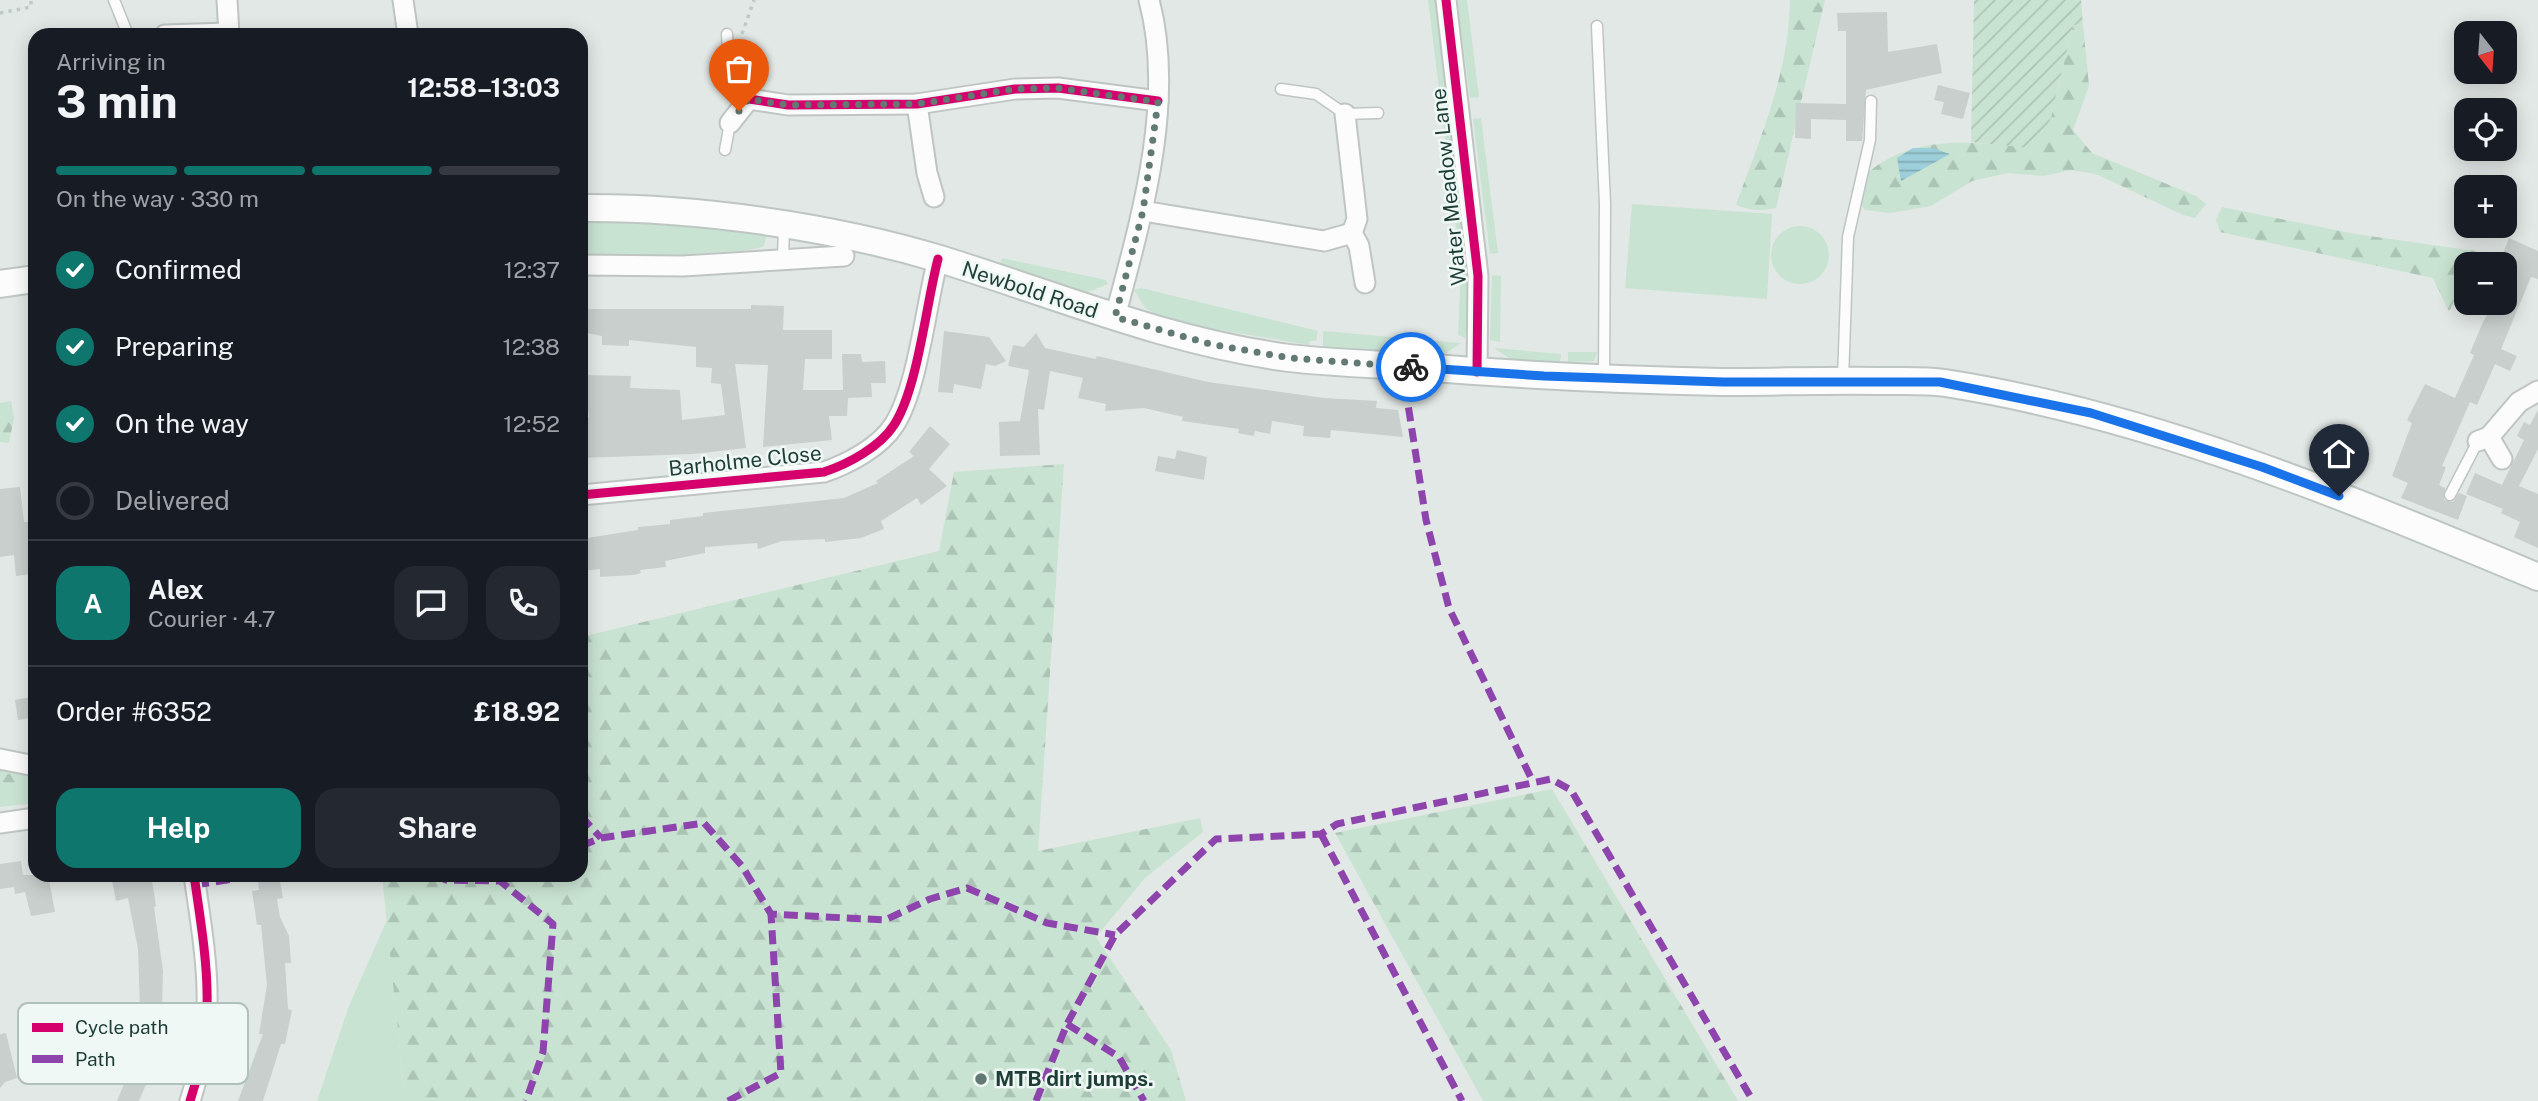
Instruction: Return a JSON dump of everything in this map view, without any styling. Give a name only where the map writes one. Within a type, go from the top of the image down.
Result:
[{"type":"main road","name":"Newbold Road","points":[[588,208],[689,213],[784,226],[883,245],[938,259],[1115,317],[1210,344],[1290,358],[1604,378],[1723,382],[1940,382],[2091,413],[2262,467],[2538,577]]},
{"type":"main road","points":[[0,284],[28,280]]},
{"type":"street","points":[[227,0],[229,28]]},
{"type":"street","points":[[403,0],[407,28]]},
{"type":"street","points":[[1115,317],[1143,211],[1158,102],[1159,60],[1149,0]]},
{"type":"street","name":"Water Meadow Lane","points":[[1446,0],[1478,276],[1477,372]]},
{"type":"street","points":[[729,70],[735,88],[748,99],[788,105],[917,104],[1015,89],[1047,88],[1158,102]]},
{"type":"street","points":[[730,123],[748,99]]},
{"type":"street","points":[[917,104],[927,173],[934,197]]},
{"type":"street","points":[[1345,114],[1357,219],[1352,233],[1359,246],[1365,283]]},
{"type":"street","points":[[1143,211],[1324,241],[1352,233]]},
{"type":"street","points":[[588,265],[683,266],[844,256]]},
{"type":"street","name":"Barholme Close","points":[[588,494],[824,472],[841,466],[871,448],[894,426],[907,397],[938,259]]},
{"type":"street","points":[[2502,459],[2484,439],[2519,402],[2538,391]]},
{"type":"street","points":[[0,759],[28,765]]},
{"type":"street","points":[[0,823],[28,819]]},
{"type":"street","points":[[195,882],[208,1003]]},
{"type":"street","points":[[190,1101],[196,1084]]},
{"type":"lane","points":[[114,0],[125,28]]},
{"type":"lane","points":[[1597,26],[1605,204],[1604,378]]},
{"type":"lane","points":[[727,34],[729,70]]},
{"type":"lane","points":[[1281,89],[1316,94],[1345,114],[1378,113]]},
{"type":"lane","points":[[1843,380],[1848,237],[1870,140],[1871,101]]},
{"type":"lane","points":[[725,150],[730,123]]},
{"type":"lane","points":[[783,258],[784,226]]},
{"type":"lane","points":[[2450,495],[2484,439]]},
{"type":"path","points":[[0,13],[31,7],[31,0]]},
{"type":"green space","points":[[1428,0],[1437,0],[1469,254],[1469,312],[1465,338],[1458,335],[1461,267]]},
{"type":"green space","points":[[1457,0],[1467,0],[1479,97],[1470,98]]},
{"type":"green space","points":[[1790,0],[1825,0],[1776,208],[1746,208],[1736,205],[1779,79],[1785,53]]},
{"type":"green space","points":[[1974,0],[2081,0],[2083,24],[2073,25],[2050,121],[2030,148],[1971,142]]},
{"type":"green space","points":[[2083,24],[2089,86],[2073,130],[2092,153],[2196,196],[2206,204],[2195,218],[2183,215],[2096,174],[2070,170],[2044,176],[2008,173],[1972,181],[1931,206],[1890,213],[1865,210],[1850,191],[1869,172],[1889,158],[1910,150],[1956,143],[2030,147],[2050,121],[2073,25]]},
{"type":"green space","points":[[1481,118],[1498,253],[1490,254],[1473,119]]},
{"type":"green space","points":[[1632,204],[1772,214],[1767,299],[1625,288]]},
{"type":"green space","points":[[2222,207],[2355,234],[2476,251],[2454,252],[2454,301],[2449,312],[2433,278],[2220,232],[2216,220]]},
{"type":"green space","points":[[588,220],[687,222],[767,234],[764,246],[746,250],[648,257],[588,255]]},
{"type":"green space","points":[[1800,226],[1811,228],[1824,239],[1829,255],[1827,266],[1816,279],[1800,284],[1789,282],[1776,271],[1771,255],[1773,244],[1784,231]]},
{"type":"green space","points":[[1002,258],[1106,280],[1108,284],[1086,293],[1000,264]]},
{"type":"green space","points":[[1492,275],[1501,276],[1500,342],[1490,340]]},
{"type":"green space","points":[[1141,288],[1318,331],[1316,341],[1310,341],[1309,345],[1158,316],[1145,308],[1134,290]]},
{"type":"green space","points":[[1323,331],[1461,343],[1443,355],[1323,347]]},
{"type":"green space","points":[[1494,348],[1561,354],[1560,362],[1510,359]]},
{"type":"green space","points":[[1568,352],[1597,352],[1594,361],[1568,362]]},
{"type":"green space","points":[[11,401],[14,418],[9,443],[0,442],[0,403]]},
{"type":"green space","points":[[1064,464],[1038,851],[1200,818],[1203,832],[1145,878],[1096,937],[1171,1050],[1186,1101],[405,1101],[383,882],[588,882],[588,635],[939,551],[954,472]]},
{"type":"green space","points":[[0,767],[28,773],[28,804],[0,807]]},
{"type":"green space","points":[[0,772],[19,776],[21,791],[14,802],[0,804]]},
{"type":"green space","points":[[1552,789],[1738,1101],[1483,1101],[1335,833]]},
{"type":"green space","points":[[387,920],[405,1101],[317,1101],[349,1006]]},
{"type":"water","points":[[1913,148],[1932,148],[1950,154],[1901,181],[1897,158]]},
{"type":"building","points":[[1887,12],[1888,52],[1937,44],[1942,73],[1866,90],[1862,141],[1846,141],[1846,120],[1811,119],[1811,139],[1795,138],[1796,103],[1846,104],[1846,31],[1838,31],[1837,13]]},
{"type":"building","points":[[1938,85],[1970,93],[1963,119],[1941,114],[1944,102],[1934,100]]},
{"type":"building","points":[[2509,238],[2538,251],[2538,279],[2531,277],[2517,311],[2517,252],[2504,252]]},
{"type":"building","points":[[751,305],[784,306],[783,330],[832,330],[832,359],[805,359],[803,390],[843,390],[842,354],[861,354],[862,362],[885,361],[886,383],[871,383],[872,397],[848,398],[847,416],[829,416],[832,440],[763,447],[768,365],[735,364],[746,448],[693,454],[588,458],[588,375],[631,376],[630,388],[680,390],[682,420],[725,415],[721,384],[711,383],[712,368],[696,367],[696,347],[629,340],[629,346],[602,345],[602,336],[588,333],[588,309],[751,309]]},
{"type":"building","points":[[2487,315],[2515,315],[2501,349],[2517,356],[2510,371],[2495,364],[2477,405],[2470,402],[2442,466],[2446,467],[2439,485],[2445,488],[2444,500],[2453,502],[2459,493],[2467,496],[2458,520],[2401,498],[2408,483],[2392,476],[2412,423],[2407,420],[2425,384],[2455,398],[2474,355],[2470,353]]},
{"type":"building","points":[[944,331],[989,337],[1006,361],[995,366],[986,364],[981,389],[954,384],[953,393],[938,392]]},
{"type":"building","points":[[1036,333],[1045,348],[1096,359],[1097,356],[1208,382],[1324,398],[1377,401],[1376,408],[1398,410],[1403,437],[1331,430],[1330,438],[1303,436],[1304,426],[1272,421],[1270,434],[1255,431],[1254,436],[1238,433],[1239,429],[1182,421],[1183,417],[1144,408],[1105,411],[1106,404],[1078,398],[1083,378],[1050,371],[1044,410],[1038,409],[1040,455],[1000,456],[999,422],[1020,421],[1029,370],[1008,366],[1013,345],[1024,347]]},
{"type":"building","points":[[2538,410],[2538,449],[2519,486],[2538,494],[2538,548],[2514,537],[2520,522],[2501,513],[2503,509],[2466,494],[2475,473],[2502,485],[2524,440],[2517,436],[2524,422],[2530,425]]},
{"type":"building","points":[[930,426],[950,444],[929,469],[947,486],[921,505],[917,498],[881,521],[884,529],[861,538],[825,542],[825,539],[782,541],[758,549],[757,543],[705,547],[705,553],[665,561],[666,567],[640,570],[641,573],[634,575],[600,577],[600,569],[588,570],[588,538],[638,530],[638,527],[670,524],[670,520],[703,516],[703,513],[844,498],[878,483],[876,481],[914,456],[909,452]]},
{"type":"building","points":[[1177,450],[1207,457],[1204,480],[1155,471],[1158,456],[1175,459]]},
{"type":"building","points":[[20,487],[24,522],[28,522],[28,574],[16,576],[14,555],[0,557],[0,489]]},
{"type":"building","points":[[28,697],[28,718],[18,720],[15,700]]},
{"type":"building","points":[[21,861],[23,875],[28,875],[28,882],[49,882],[55,912],[31,916],[25,892],[15,894],[14,887],[0,889],[0,864]]},
{"type":"building","points":[[112,882],[152,882],[163,971],[162,1003],[140,1003],[138,949],[128,898],[116,901]]},
{"type":"building","points":[[258,882],[280,882],[283,898],[277,899],[280,917],[289,936],[291,963],[285,963],[288,1009],[292,1010],[285,1044],[281,1044],[263,1101],[238,1101],[244,1084],[248,1084],[248,1074],[263,1034],[259,1034],[267,985],[261,925],[257,925],[252,891],[259,890]]},
{"type":"building","points":[[6,1033],[17,1078],[5,1082],[0,1088],[0,1034]]},
{"type":"building","points":[[124,1084],[146,1084],[139,1101],[117,1101]]},
{"type":"marked path","points":[[1402,366],[1426,520],[1449,608],[1533,782]]},
{"type":"marked path","points":[[1036,1101],[1067,1024],[1115,935],[1216,839],[1321,834],[1337,824],[1551,779],[1571,790],[1753,1101]]},
{"type":"marked path","points":[[588,843],[601,838],[704,823],[742,866],[771,914],[885,920],[930,899],[967,888],[1047,923],[1115,935]]},
{"type":"marked path","points":[[588,824],[601,838]]},
{"type":"marked path","points":[[1321,834],[1462,1101]]},
{"type":"marked path","points":[[195,885],[214,882]]},
{"type":"marked path","points":[[501,882],[553,924],[543,1052],[526,1101]]},
{"type":"marked path","points":[[728,1101],[781,1073],[771,914]]},
{"type":"marked path","points":[[1067,1024],[1119,1057],[1144,1101]]},
{"type":"cycle path","points":[[1446,0],[1478,276],[1477,372]]},
{"type":"cycle path","points":[[729,70],[735,88],[749,99],[788,105],[917,104],[1015,89],[1058,88],[1158,101]]},
{"type":"cycle path","points":[[588,494],[824,472],[863,454],[888,433],[902,409],[915,368],[938,259]]},
{"type":"cycle path","points":[[195,882],[207,1003]]},
{"type":"cycle path","points":[[190,1101],[195,1084]]},
{"type":"way so far","points":[[739,111],[748,99],[788,105],[917,104],[1015,89],[1058,88],[1158,102],[1143,211],[1115,317],[1210,344],[1290,358],[1411,367]]},
{"type":"place","name":"MTB dirt jumps.","points":[[981,1079]]},
{"type":"route","points":[[1411,367],[1544,376],[1723,382],[1940,382],[2091,413],[2262,467],[2339,496]]}]
